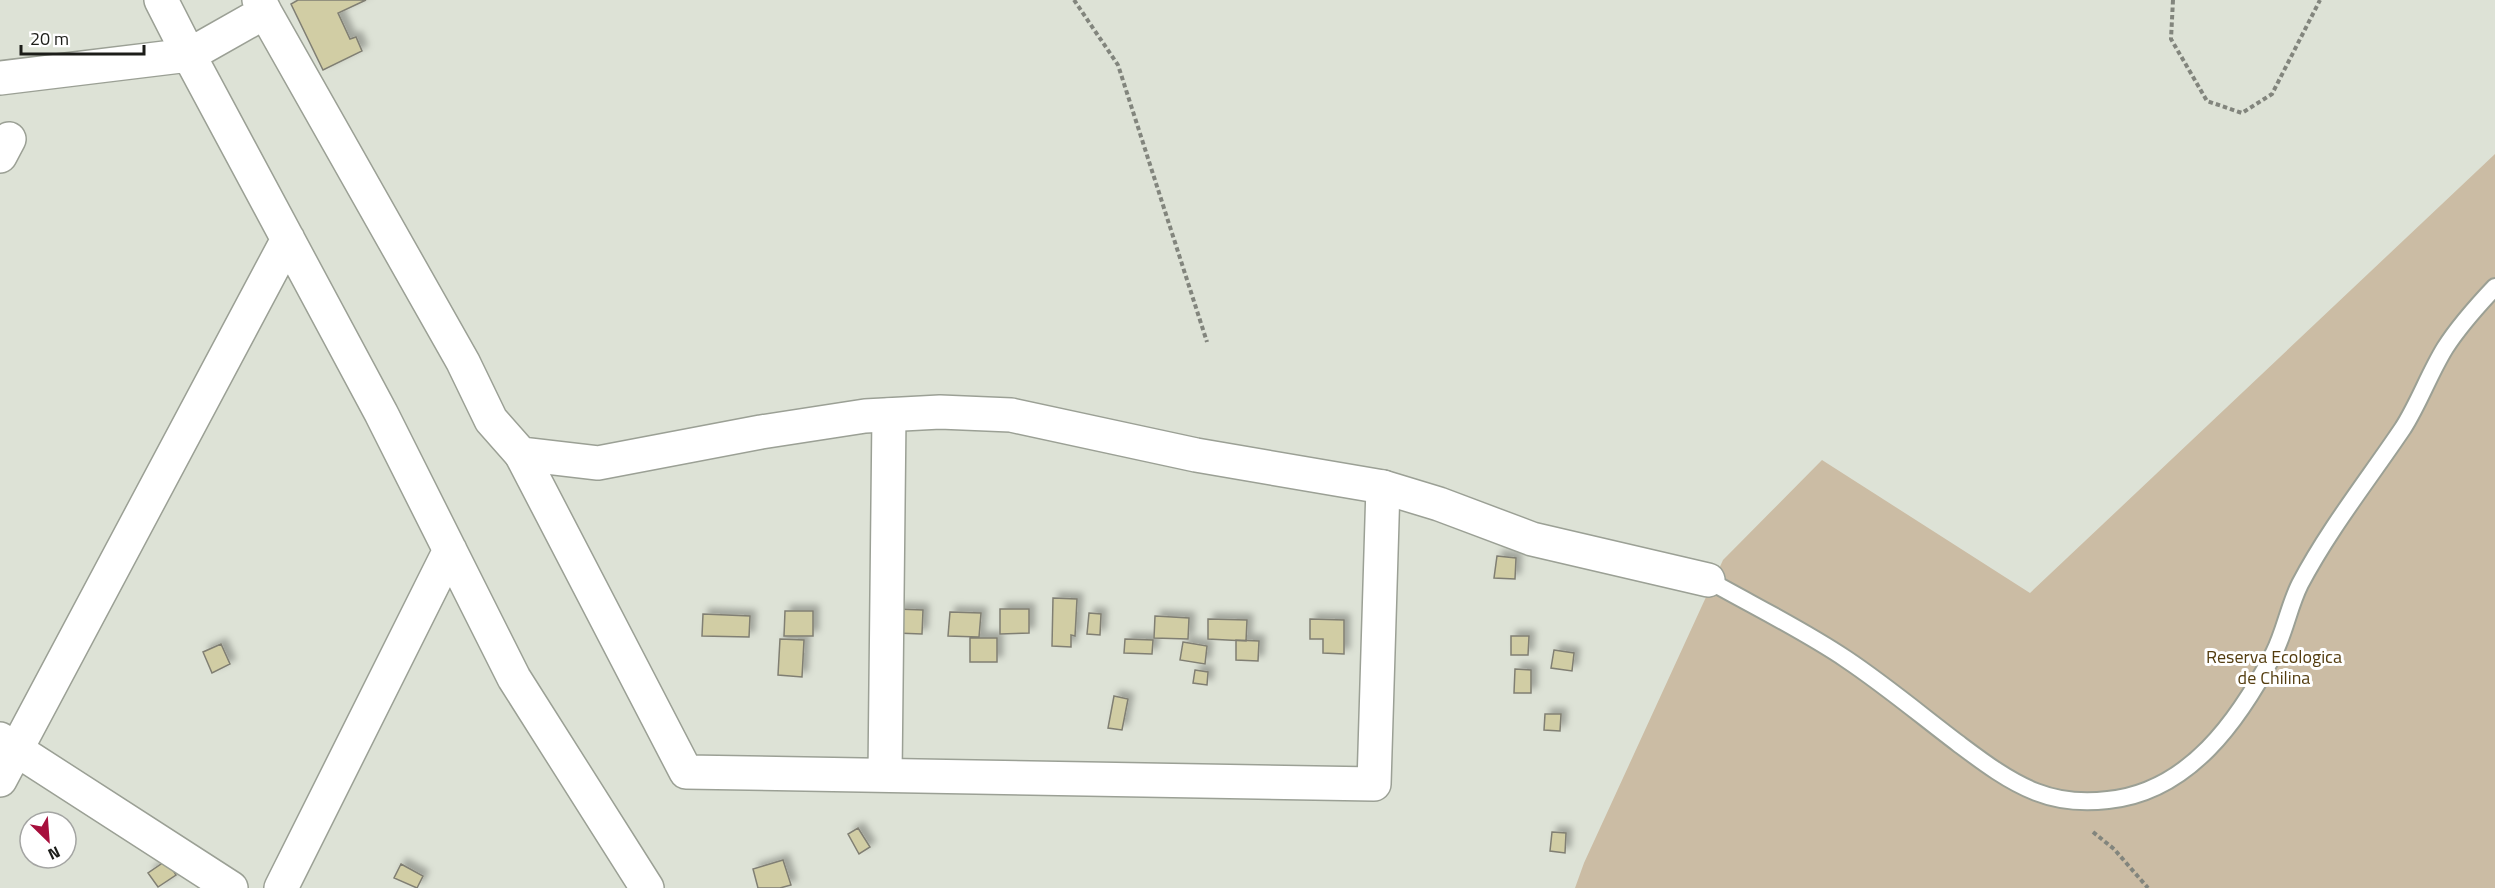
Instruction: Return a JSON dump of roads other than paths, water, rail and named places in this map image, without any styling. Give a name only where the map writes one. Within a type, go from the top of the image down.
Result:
[{"type":"street","points":[[161,0],[381,413],[514,678],[647,888]]},
{"type":"street","points":[[0,78],[189,55],[262,6],[463,362],[491,420],[521,454],[686,772],[1374,784],[1383,488]]},
{"type":"street","points":[[0,780],[8,744],[288,239]]},
{"type":"street","points":[[521,454],[598,463],[761,432],[865,416],[940,412],[1011,415],[1196,455],[1383,488],[1439,504],[1532,539],[1708,580]]},
{"type":"street","points":[[885,776],[889,415]]},
{"type":"street","points":[[282,888],[450,550]]},
{"type":"street","points":[[8,744],[231,888]]},
{"type":"lane","points":[[1708,580],[1845,658],[2005,777],[2063,801],[2095,802],[2124,799],[2154,789],[2179,775],[2214,742],[2243,706],[2276,649],[2300,584],[2338,521],[2404,425],[2445,348],[2495,286]]},
{"type":"park label","name":"Reserva Ecologica de Chilina","points":[[2274,666]]}]
